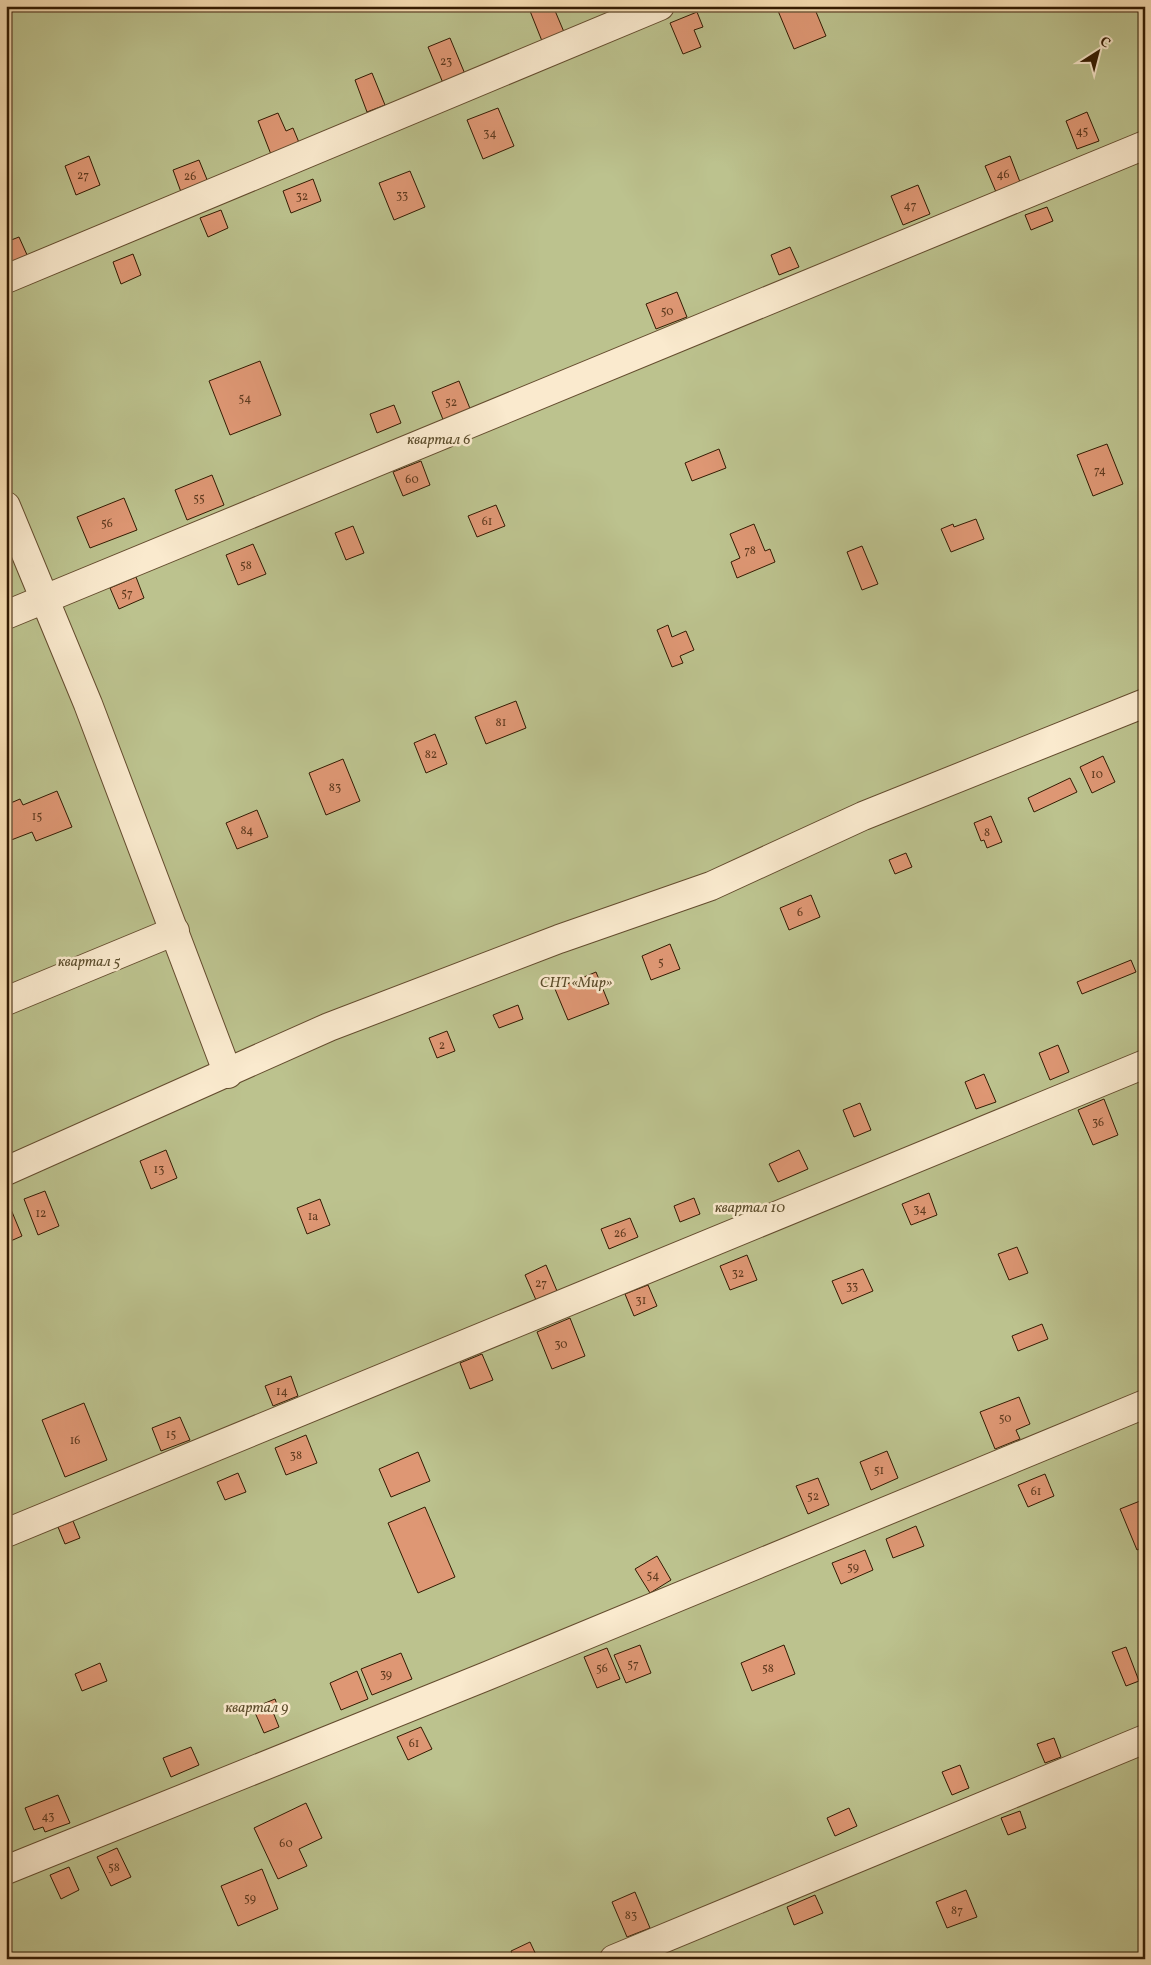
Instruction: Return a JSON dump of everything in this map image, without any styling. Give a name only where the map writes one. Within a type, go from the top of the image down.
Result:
[{"type":"lane","points":[[6,279],[660,6]]},
{"type":"lane","points":[[6,615],[1145,145]]},
{"type":"lane","points":[[6,506],[46,598],[88,704],[228,1074]]},
{"type":"lane","points":[[6,1171],[228,1074],[329,1027],[559,939],[710,886],[863,816],[1145,703]]},
{"type":"lane","points":[[6,1001],[175,931]]},
{"type":"lane","points":[[6,1532],[1145,1064]]},
{"type":"lane","points":[[6,1870],[487,1676],[1145,1404]]},
{"type":"lane","points":[[614,1959],[1145,1739]]},
{"type":"green space","name":"СНТ «Мир»","points":[[6,6],[1145,6],[1145,1959],[6,1959]]},
{"type":"building","points":[[542,6],[553,6],[564,32],[542,41],[530,11]]},
{"type":"building","points":[[776,6],[818,6],[814,7],[826,36],[794,49]]},
{"type":"building","points":[[697,12],[703,27],[694,30],[701,47],[683,54],[670,23]]},
{"type":"building","points":[[450,38],[465,74],[443,83],[428,47]]},
{"type":"building","points":[[372,73],[385,105],[367,112],[355,80]]},
{"type":"building","points":[[498,108],[514,146],[483,159],[467,120]]},
{"type":"building","points":[[1087,112],[1099,141],[1077,149],[1066,121]]},
{"type":"building","points":[[278,113],[286,131],[293,128],[300,145],[272,157],[258,121]]},
{"type":"building","points":[[89,156],[100,185],[76,195],[65,166]]},
{"type":"building","points":[[1010,156],[1020,182],[996,192],[985,166]]},
{"type":"building","points":[[199,160],[208,182],[181,192],[173,170]]},
{"type":"building","points":[[410,171],[425,207],[394,220],[379,183]]},
{"type":"building","points":[[313,179],[321,201],[291,213],[283,191]]},
{"type":"building","points":[[918,185],[930,214],[903,225],[891,196]]},
{"type":"building","points":[[1047,207],[1053,221],[1031,230],[1025,215]]},
{"type":"building","points":[[221,210],[228,228],[208,237],[200,218]]},
{"type":"building","points":[[19,237],[28,257],[6,265],[6,242]]},
{"type":"building","points":[[790,247],[799,267],[779,275],[771,255]]},
{"type":"building","points":[[133,254],[141,275],[121,284],[113,262]]},
{"type":"building","points":[[677,292],[687,317],[656,329],[646,304]]},
{"type":"building","points":[[260,361],[281,415],[230,435],[209,381]]},
{"type":"building","points":[[459,381],[471,411],[444,422],[432,392]]},
{"type":"building","points":[[394,405],[401,423],[377,433],[370,414]]},
{"type":"building","points":[[1107,444],[1123,484],[1093,496],[1077,455]]},
{"type":"building","points":[[719,449],[726,468],[692,481],[685,463]]},
{"type":"building","points":[[421,461],[430,485],[403,496],[393,472]]},
{"type":"building","points":[[212,475],[224,505],[187,520],[175,490]]},
{"type":"building","points":[[124,498],[137,530],[90,548],[77,517]]},
{"type":"building","points":[[496,505],[505,526],[477,537],[468,516]]},
{"type":"building","points":[[976,519],[984,539],[951,552],[941,529],[953,524],[954,527]]},
{"type":"building","points":[[754,524],[765,551],[770,549],[775,562],[737,578],[731,562],[740,558],[730,534]]},
{"type":"building","points":[[353,526],[364,553],[346,560],[335,533]]},
{"type":"building","points":[[253,544],[266,574],[238,585],[226,555]]},
{"type":"building","points":[[862,546],[878,584],[862,590],[847,552]]},
{"type":"building","points":[[136,577],[144,598],[119,609],[110,588]]},
{"type":"building","points":[[668,625],[672,637],[686,631],[694,650],[680,656],[683,663],[672,667],[657,630]]},
{"type":"building","points":[[516,701],[526,728],[486,744],[475,717]]},
{"type":"building","points":[[435,734],[447,764],[426,773],[414,743]]},
{"type":"building","points":[[1103,756],[1115,782],[1092,793],[1080,767]]},
{"type":"building","points":[[343,759],[360,801],[326,815],[309,773]]},
{"type":"building","points":[[1070,778],[1077,792],[1034,812],[1028,798]]},
{"type":"building","points":[[57,791],[72,827],[36,841],[32,832],[6,842],[6,805],[20,799],[23,805]]},
{"type":"building","points":[[257,810],[268,837],[237,849],[226,823]]},
{"type":"building","points":[[991,816],[1002,842],[987,848],[984,840],[981,841],[974,823]]},
{"type":"building","points":[[906,853],[912,867],[895,874],[889,860]]},
{"type":"building","points":[[811,895],[820,917],[789,930],[780,908]]},
{"type":"building","points":[[670,944],[680,969],[651,980],[642,956]]},
{"type":"building","points":[[1131,960],[1136,972],[1082,994],[1077,982]]},
{"type":"building","points":[[596,972],[609,1004],[568,1020],[555,989]]},
{"type":"building","points":[[518,1005],[523,1019],[499,1028],[493,1015]]},
{"type":"building","points":[[447,1031],[455,1051],[437,1058],[429,1038]]},
{"type":"building","points":[[1058,1045],[1069,1072],[1050,1080],[1039,1053]]},
{"type":"building","points":[[984,1074],[996,1102],[976,1109],[965,1082]]},
{"type":"building","points":[[1104,1099],[1118,1135],[1093,1145],[1078,1110]]},
{"type":"building","points":[[860,1103],[871,1130],[854,1137],[843,1110]]},
{"type":"building","points":[[166,1150],[177,1178],[151,1189],[140,1161]]},
{"type":"building","points":[[799,1150],[808,1169],[778,1182],[769,1164]]},
{"type":"building","points":[[45,1191],[59,1226],[38,1235],[24,1199]]},
{"type":"building","points":[[929,1193],[937,1215],[911,1225],[902,1204]]},
{"type":"building","points":[[694,1198],[700,1214],[680,1222],[674,1206]]},
{"type":"building","points":[[320,1199],[330,1225],[307,1234],[297,1208]]},
{"type":"building","points":[[10,1207],[22,1236],[6,1243],[6,1209]]},
{"type":"building","points":[[630,1218],[638,1237],[609,1249],[601,1229]]},
{"type":"building","points":[[1017,1247],[1028,1273],[1009,1280],[998,1254]]},
{"type":"building","points":[[747,1255],[757,1280],[730,1290],[720,1266]]},
{"type":"building","points":[[546,1265],[557,1291],[536,1300],[525,1275]]},
{"type":"building","points":[[863,1269],[873,1291],[842,1304],[832,1281]]},
{"type":"building","points":[[648,1285],[657,1306],[634,1316],[625,1294]]},
{"type":"building","points":[[570,1318],[585,1356],[552,1369],[537,1332]]},
{"type":"building","points":[[1042,1324],[1048,1339],[1018,1351],[1012,1336]]},
{"type":"building","points":[[482,1354],[493,1380],[470,1389],[460,1363]]},
{"type":"building","points":[[291,1376],[298,1396],[273,1406],[265,1386]]},
{"type":"building","points":[[1019,1397],[1030,1424],[1016,1430],[1020,1439],[995,1449],[980,1412]]},
{"type":"building","points":[[84,1403],[107,1460],[65,1477],[42,1420]]},
{"type":"building","points":[[180,1417],[190,1440],[161,1451],[152,1428]]},
{"type":"building","points":[[306,1435],[317,1463],[286,1475],[275,1448]]},
{"type":"building","points":[[887,1451],[898,1478],[871,1490],[860,1462]]},
{"type":"building","points":[[418,1452],[430,1481],[391,1497],[379,1469]]},
{"type":"building","points":[[238,1473],[246,1492],[225,1500],[217,1482]]},
{"type":"building","points":[[1045,1474],[1054,1496],[1028,1507],[1018,1485]]},
{"type":"building","points":[[818,1478],[829,1505],[808,1514],[796,1486]]},
{"type":"building","points":[[1145,1499],[1145,1546],[1137,1550],[1120,1509]]},
{"type":"building","points":[[425,1507],[455,1577],[418,1593],[388,1523]]},
{"type":"building","points":[[73,1521],[80,1538],[65,1544],[58,1527]]},
{"type":"building","points":[[916,1526],[924,1546],[893,1558],[886,1539]]},
{"type":"building","points":[[865,1550],[873,1570],[841,1584],[832,1563]]},
{"type":"building","points":[[657,1556],[671,1580],[650,1593],[635,1569]]},
{"type":"building","points":[[640,1645],[651,1673],[626,1683],[614,1655]]},
{"type":"building","points":[[784,1645],[795,1674],[752,1691],[741,1663]]},
{"type":"building","points":[[1126,1647],[1139,1681],[1126,1686],[1112,1652]]},
{"type":"building","points":[[607,1648],[620,1679],[597,1688],[584,1657]]},
{"type":"building","points":[[401,1653],[412,1679],[372,1695],[361,1669]]},
{"type":"building","points":[[100,1663],[107,1681],[82,1691],[75,1674]]},
{"type":"building","points":[[357,1671],[368,1699],[341,1710],[330,1683]]},
{"type":"building","points":[[275,1699],[279,1710],[273,1712],[279,1727],[264,1733],[253,1708]]},
{"type":"building","points":[[421,1727],[432,1749],[408,1760],[397,1737]]},
{"type":"building","points":[[1054,1738],[1061,1757],[1045,1763],[1037,1744]]},
{"type":"building","points":[[191,1747],[199,1765],[171,1777],[163,1758]]},
{"type":"building","points":[[960,1765],[969,1788],[952,1795],[942,1772]]},
{"type":"building","points":[[58,1795],[70,1823],[45,1832],[43,1827],[34,1830],[25,1808]]},
{"type":"building","points":[[306,1803],[322,1838],[299,1849],[307,1866],[278,1879],[254,1828]]},
{"type":"building","points":[[849,1808],[857,1826],[835,1836],[827,1818]]},
{"type":"building","points":[[1020,1811],[1026,1828],[1008,1835],[1001,1818]]},
{"type":"building","points":[[117,1848],[131,1877],[111,1886],[97,1857]]},
{"type":"building","points":[[69,1867],[79,1890],[61,1899],[50,1875]]},
{"type":"building","points":[[262,1869],[278,1909],[238,1926],[221,1886]]},
{"type":"building","points":[[966,1890],[977,1917],[947,1928],[936,1902]]},
{"type":"building","points":[[635,1892],[650,1928],[627,1937],[612,1902]]},
{"type":"building","points":[[815,1895],[823,1913],[794,1925],[787,1907]]},
{"type":"building","points":[[530,1942],[538,1959],[514,1959],[511,1951]]},
{"type":"park label","name":"квартал 6","points":[[439,439]]},
{"type":"park label","name":"квартал 5","points":[[89,961]]},
{"type":"park label","name":"квартал 10","points":[[750,1207]]},
{"type":"park label","name":"квартал 9","points":[[257,1707]]}]
